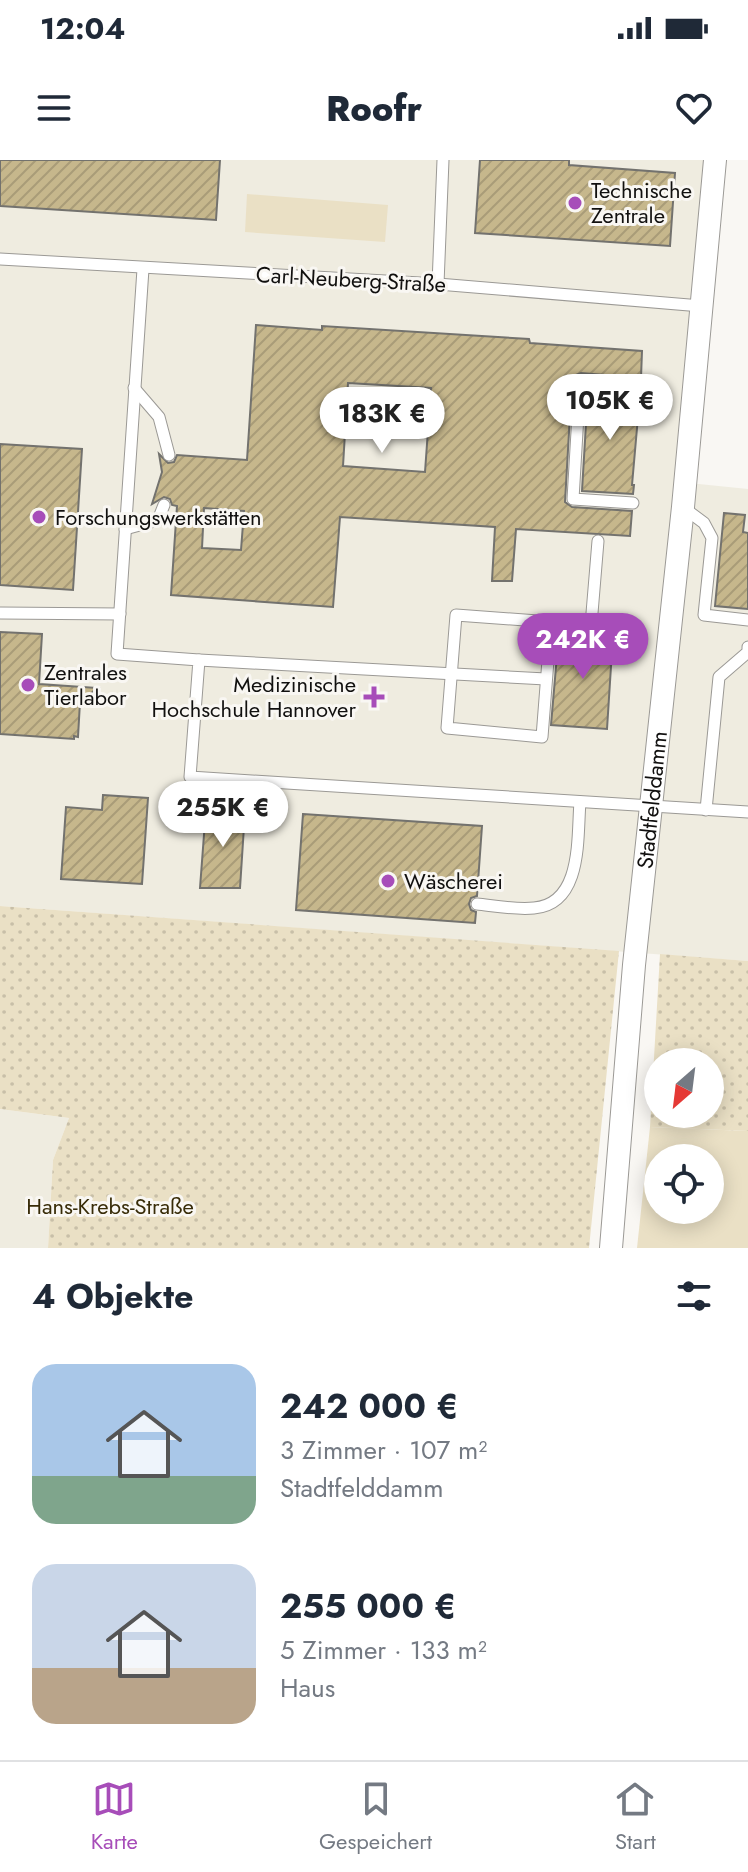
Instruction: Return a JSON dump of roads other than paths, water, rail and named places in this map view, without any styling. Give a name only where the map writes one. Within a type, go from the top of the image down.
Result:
[{"type":"street","name":"Stadtfelddamm","points":[[611,1248],[634,965],[683,507],[715,160]]},
{"type":"lane","points":[[438,284],[443,160]]},
{"type":"lane","name":"Carl-Neuberg-Straße","points":[[0,259],[438,284],[701,306]]},
{"type":"lane","points":[[143,269],[117,654],[546,679]]},
{"type":"lane","points":[[633,503],[573,499],[580,381],[640,386]]},
{"type":"lane","points":[[134,388],[159,417],[169,455]]},
{"type":"lane","points":[[125,529],[158,520],[164,505]]},
{"type":"lane","points":[[683,507],[704,523],[712,538],[704,615],[748,620]]},
{"type":"lane","points":[[551,622],[542,737],[447,728],[456,615],[551,622],[591,625],[598,541]]},
{"type":"lane","points":[[0,613],[120,614]]},
{"type":"lane","points":[[706,810],[719,677],[748,652],[748,647]]},
{"type":"lane","points":[[199,660],[190,777],[748,812]]},
{"type":"lane","points":[[477,904],[534,908],[549,905],[566,891],[575,861],[580,802]]},
{"type":"place","name":"Technische Zentrale","points":[[575,203]]},
{"type":"place","name":"Forschungswerkstätten","points":[[39,517]]},
{"type":"place","name":"Zentrales Tierlabor","points":[[28,685]]},
{"type":"place","name":"Medizinische Hochschule Hannover","points":[[374,697]]},
{"type":"place","name":"Wäscherei","points":[[388,881]]},
{"type":"park label","name":"Hans-Krebs-Straße","points":[[110,1206]]}]
